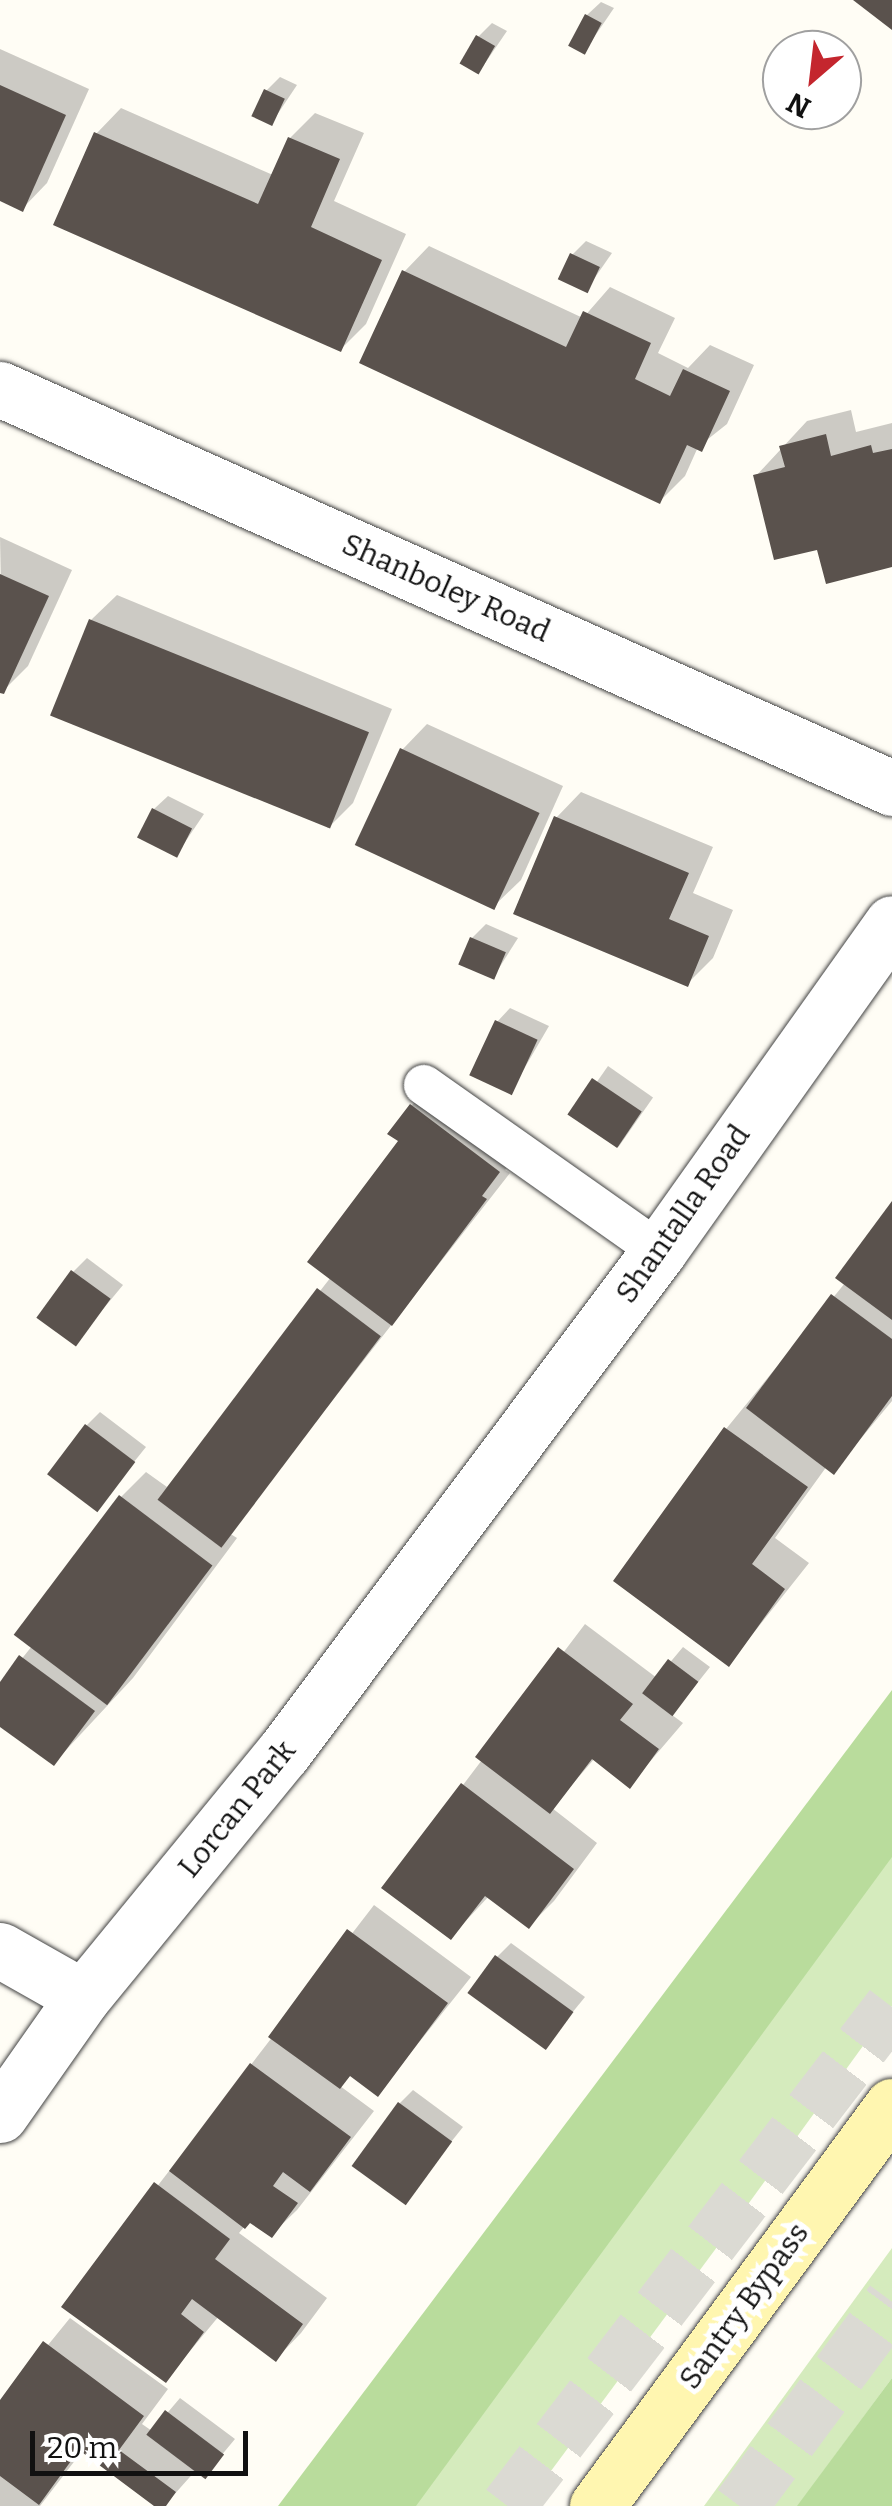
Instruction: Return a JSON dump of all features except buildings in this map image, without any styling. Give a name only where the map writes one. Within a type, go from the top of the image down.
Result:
[{"type":"main road","name":"Santry Bypass","points":[[596,2506],[892,2106]]},
{"type":"street","name":"Shanboley Road","points":[[0,389],[892,788]]},
{"type":"street","name":"Shantalla Road","points":[[471,1502],[659,1251],[892,923]]},
{"type":"street","name":"Lorcan Park","points":[[0,2115],[83,1996],[284,1753],[471,1502]]},
{"type":"street","points":[[0,1950],[83,1996]]},
{"type":"lane","points":[[424,1084],[659,1251]]},
{"type":"green space","points":[[892,1690],[892,1857],[416,2506],[278,2506]]},
{"type":"green space","points":[[892,1852],[892,2006],[717,2247],[525,2506],[411,2506]]},
{"type":"green space","points":[[892,2248],[892,2378],[798,2506],[704,2506]]},
{"type":"green space","points":[[892,2378],[892,2506],[797,2506]]},
{"type":"tunnel","points":[[508,2506],[892,2006]]},
{"type":"tunnel","points":[[740,2506],[892,2301]]}]
